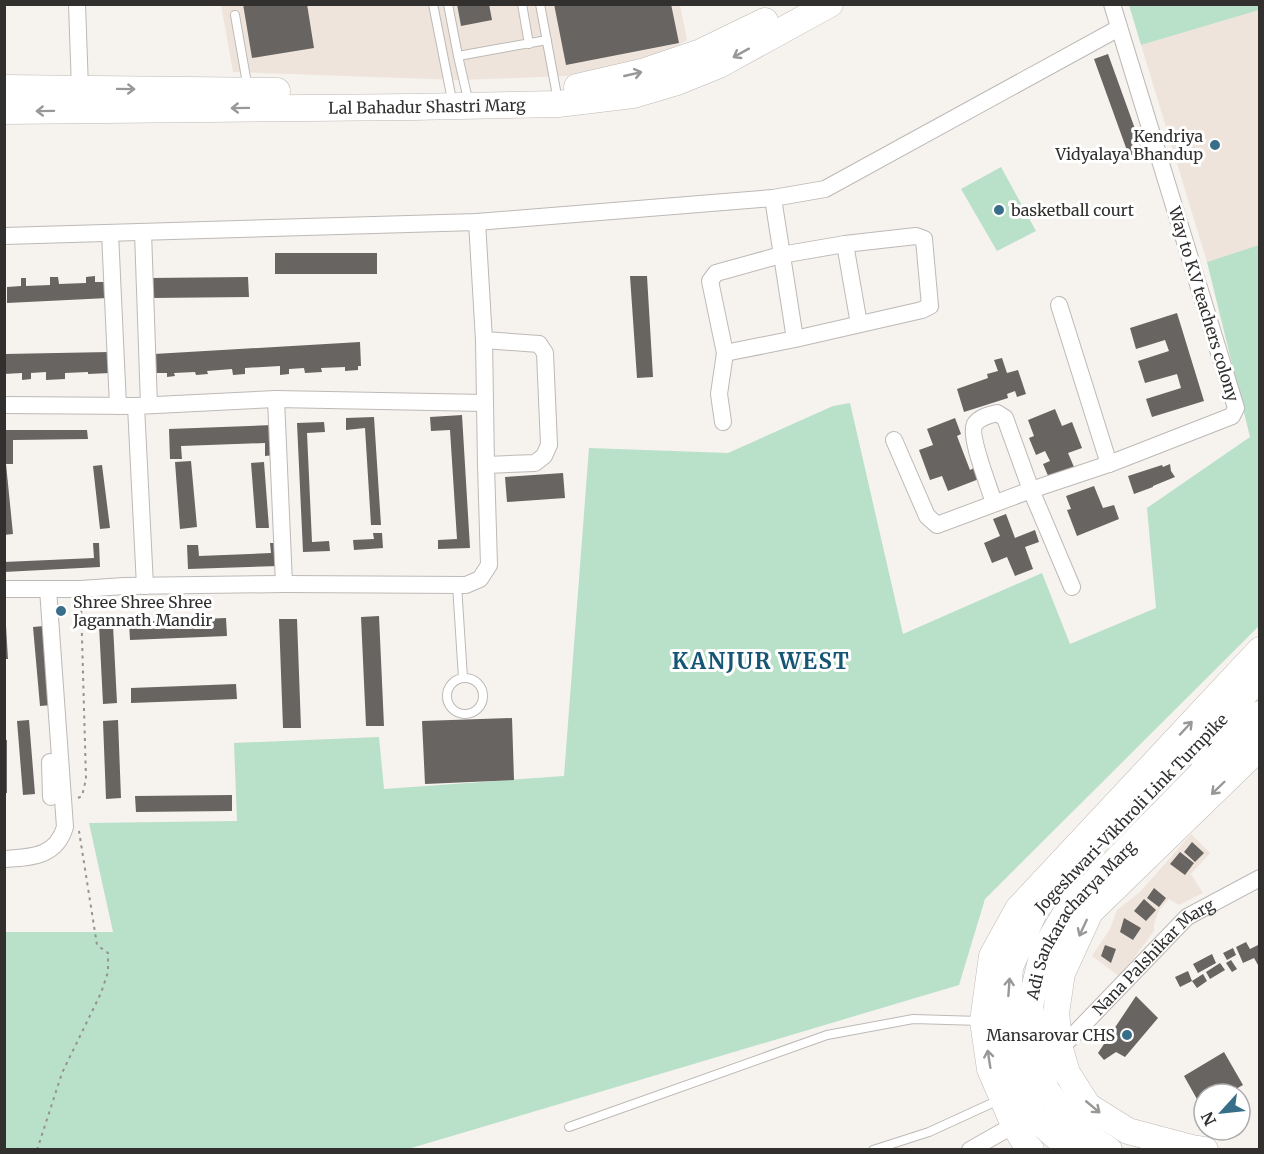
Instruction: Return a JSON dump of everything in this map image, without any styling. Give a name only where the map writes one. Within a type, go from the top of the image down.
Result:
[{"type":"main road","name":"Lal Bahadur Shastri Marg","points":[[4,88],[249,90],[519,95],[557,98],[701,52],[795,4]]},
{"type":"main road","name":"Lal Bahadur Shastri Marg","points":[[4,111],[413,107],[633,95],[676,82],[719,65],[830,4]]},
{"type":"main road","points":[[1023,1142],[990,1068],[983,1021],[992,956],[1018,909],[1260,650]]},
{"type":"main road","name":"Jogeshwari-Vikhroli Link Turnpike","points":[[1071,1149],[1034,1117],[1016,1079],[1006,1024],[1010,967],[1035,910],[1260,678]]},
{"type":"main road","name":"Adi Sankaracharya Marg","points":[[1109,1149],[1076,1128],[1046,1090],[1035,1052],[1030,1006],[1043,952],[1068,909],[1260,714]]},
{"type":"main road","points":[[1205,1149],[1192,1148],[1128,1131],[1088,1106],[1067,1073],[1060,1049],[1056,1013],[1062,973],[1090,912],[1260,747]]},
{"type":"street","points":[[77,4],[80,89]]},
{"type":"street","name":"Way to K.V teachers colony","points":[[894,440],[927,516],[937,525],[1031,489],[1109,464],[1233,416],[1236,408],[1112,4]]},
{"type":"street","points":[[4,236],[477,222],[773,198],[825,189],[1119,28]]},
{"type":"street","points":[[773,198],[795,339]]},
{"type":"street","points":[[4,589],[284,584],[466,585],[480,579],[489,565],[484,340],[477,222]]},
{"type":"street","points":[[143,232],[142,406],[145,586]]},
{"type":"street","points":[[111,233],[118,406]]},
{"type":"street","points":[[723,422],[719,394],[725,353],[710,281],[716,273],[782,255],[845,244],[916,236],[924,239],[930,306],[922,310],[725,353]]},
{"type":"street","points":[[845,244],[860,324]]},
{"type":"street","points":[[1059,305],[1109,464]]},
{"type":"street","points":[[484,340],[539,344],[545,353],[549,445],[544,456],[535,463],[486,465]]},
{"type":"street","points":[[4,405],[142,406],[276,399],[485,403]]},
{"type":"street","points":[[276,399],[284,584]]},
{"type":"street","points":[[994,503],[974,439],[973,427],[977,421],[997,413],[1005,418],[1031,489],[1072,587]]},
{"type":"street","points":[[4,859],[30,857],[46,852],[57,844],[65,827],[57,799],[52,736],[48,589]]},
{"type":"street","name":"Nana Palshikar Marg","points":[[1060,1049],[1187,917],[1260,878]]},
{"type":"street","points":[[970,1149],[984,1143],[1023,1142]]},
{"type":"lane","points":[[433,4],[459,95]]},
{"type":"lane","points":[[448,4],[458,56],[459,95]]},
{"type":"lane","points":[[522,4],[529,44]]},
{"type":"lane","points":[[540,4],[557,98]]},
{"type":"lane","points":[[234,15],[249,90]]},
{"type":"lane","points":[[458,56],[547,40]]},
{"type":"lane","points":[[457,585],[463,678]]},
{"type":"lane","points":[[463,678],[474,680],[483,689],[483,702],[480,708],[470,715],[457,713],[447,699],[449,687],[463,678]]},
{"type":"lane","points":[[569,1127],[827,1035],[913,1019],[983,1021]]},
{"type":"lane","points":[[873,1149],[929,1132],[1003,1098]]},
{"type":"path","points":[[57,799],[74,800],[82,796],[86,779],[81,589]]},
{"type":"path","points":[[37,1149],[62,1073],[101,993],[108,972],[108,953],[97,945],[78,822]]},
{"type":"shaded area","points":[[221,5],[680,5],[687,40],[662,55],[567,76],[460,80],[233,72]]},
{"type":"shaded area","name":"Kendriya Vidyalaya Bhandup","points":[[1259,10],[1259,245],[1207,262],[1141,45]]},
{"type":"shaded area","points":[[1191,834],[1210,853],[1191,874],[1203,893],[1179,905],[1169,899],[1159,910],[1154,931],[1120,977],[1092,956],[1110,929],[1117,910],[1140,892]]},
{"type":"green space","points":[[1259,4],[1259,10],[1141,45],[1129,5]]},
{"type":"green space","name":"basketball court","points":[[1001,167],[1036,231],[997,251],[961,189]]},
{"type":"green space","points":[[1259,245],[1259,626],[985,899],[959,985],[408,1149],[5,1150],[5,932],[113,932],[89,823],[237,821],[234,743],[379,737],[384,789],[564,776],[589,448],[728,453],[833,406],[850,403],[903,634],[1042,573],[1070,644],[1156,608],[1147,508],[1250,437],[1207,262]]},
{"type":"building","points":[[243,4],[307,4],[314,48],[252,58]]},
{"type":"building","points":[[457,4],[489,4],[492,20],[461,26]]},
{"type":"building","points":[[554,4],[671,4],[679,43],[566,65]]},
{"type":"building","points":[[1108,54],[1143,151],[1129,156],[1094,59]]},
{"type":"building","points":[[275,253],[377,253],[377,274],[275,274]]},
{"type":"building","points":[[95,276],[95,282],[109,282],[108,298],[7,303],[7,287],[21,286],[21,278],[26,278],[26,286],[50,285],[50,277],[58,277],[59,284],[86,283],[86,277]]},
{"type":"building","points":[[630,276],[647,276],[653,377],[637,378]]},
{"type":"building","points":[[248,277],[249,297],[151,298],[150,278]]},
{"type":"building","points":[[1177,313],[1204,401],[1152,417],[1146,399],[1181,388],[1177,374],[1145,383],[1138,361],[1169,351],[1165,340],[1136,349],[1130,328]]},
{"type":"building","points":[[360,342],[361,366],[358,366],[358,370],[345,371],[345,367],[321,368],[322,372],[305,373],[304,368],[289,369],[289,374],[280,375],[280,366],[245,368],[245,374],[233,375],[232,369],[207,371],[208,374],[196,375],[195,372],[174,373],[175,376],[167,377],[167,373],[155,373],[154,354]]},
{"type":"building","points":[[110,352],[110,373],[65,373],[65,379],[46,380],[46,372],[31,373],[31,379],[22,380],[22,373],[4,374],[4,354]]},
{"type":"building","points":[[1002,358],[1007,373],[1018,370],[1026,394],[1017,397],[1015,391],[1007,394],[1008,398],[964,412],[957,389],[988,378],[987,374],[998,371],[994,360]]},
{"type":"building","points":[[1055,409],[1062,426],[1072,422],[1082,448],[1068,453],[1074,467],[1049,478],[1043,464],[1050,461],[1045,451],[1036,455],[1029,438],[1034,436],[1028,420]]},
{"type":"building","points":[[462,415],[470,548],[438,549],[438,540],[457,539],[450,430],[431,431],[430,417]]},
{"type":"building","points":[[374,417],[381,525],[371,525],[365,428],[346,430],[346,418]]},
{"type":"building","points":[[955,418],[961,434],[957,436],[970,470],[974,468],[979,479],[948,491],[942,476],[930,480],[919,450],[933,445],[927,429]]},
{"type":"building","points":[[324,422],[325,432],[307,433],[312,542],[329,541],[330,551],[303,552],[297,423]]},
{"type":"building","points":[[273,425],[274,455],[265,456],[265,443],[181,446],[182,459],[170,459],[169,429]]},
{"type":"building","points":[[4,430],[87,430],[88,439],[13,440],[13,464],[6,464],[13,534],[4,535]]},
{"type":"building","points":[[191,461],[197,527],[180,529],[175,462]]},
{"type":"building","points":[[264,462],[269,528],[256,528],[251,463]]},
{"type":"building","points":[[1170,464],[1175,477],[1134,494],[1128,476]]},
{"type":"building","points":[[102,465],[110,528],[100,529],[93,466]]},
{"type":"building","points":[[563,473],[565,498],[507,502],[505,477]]},
{"type":"building","points":[[1094,486],[1103,508],[1114,505],[1119,519],[1077,536],[1067,510],[1071,509],[1066,496]]},
{"type":"building","points":[[1006,514],[1015,538],[1035,530],[1039,542],[1025,547],[1033,569],[1015,576],[1007,557],[992,563],[984,543],[1000,536],[993,519]]},
{"type":"building","points":[[373,533],[382,533],[383,548],[354,550],[353,540],[374,539]]},
{"type":"building","points":[[93,543],[99,543],[100,567],[4,572],[4,562],[94,558]]},
{"type":"building","points":[[270,543],[277,543],[278,566],[188,569],[187,545],[198,545],[199,556],[271,553]]},
{"type":"building","points":[[379,616],[384,726],[366,726],[361,617]]},
{"type":"building","points":[[226,618],[227,636],[130,640],[129,622]]},
{"type":"building","points":[[279,619],[297,619],[301,728],[283,728]]},
{"type":"building","points":[[99,625],[113,625],[117,703],[103,704]]},
{"type":"building","points":[[4,626],[6,626],[8,659],[4,659]]},
{"type":"building","points":[[44,626],[52,705],[40,706],[33,627]]},
{"type":"building","points":[[236,684],[237,699],[131,703],[131,688]]},
{"type":"building","points":[[512,718],[514,780],[425,784],[422,721]]},
{"type":"building","points":[[29,720],[35,794],[23,795],[17,721]]},
{"type":"building","points":[[118,720],[121,798],[106,799],[103,721]]},
{"type":"building","points":[[4,740],[7,740],[7,793],[4,793]]},
{"type":"building","points":[[232,795],[232,811],[136,812],[135,796]]},
{"type":"building","points":[[1192,842],[1204,853],[1195,862],[1184,852]]},
{"type":"building","points":[[1180,852],[1194,863],[1185,875],[1170,864]]},
{"type":"building","points":[[1154,888],[1166,898],[1159,907],[1147,898]]},
{"type":"building","points":[[1144,899],[1156,910],[1146,921],[1134,911]]},
{"type":"building","points":[[1124,918],[1141,928],[1133,940],[1120,932]]},
{"type":"building","points":[[1246,942],[1250,949],[1260,944],[1260,964],[1258,965],[1254,958],[1243,963],[1236,947]]},
{"type":"building","points":[[1105,945],[1116,949],[1111,963],[1101,956]]},
{"type":"building","points":[[1233,948],[1236,955],[1227,960],[1223,953]]},
{"type":"building","points":[[1212,954],[1216,963],[1198,973],[1193,964]]},
{"type":"building","points":[[1231,960],[1237,969],[1232,972],[1226,963]]},
{"type":"building","points":[[1220,963],[1225,970],[1210,979],[1206,972]]},
{"type":"building","points":[[1188,971],[1192,981],[1180,987],[1175,977]]},
{"type":"building","points":[[1203,974],[1207,981],[1197,988],[1192,981]]},
{"type":"building","name":"Mansarovar CHS","points":[[1136,996],[1158,1018],[1125,1057],[1116,1052],[1104,1060],[1098,1053]]},
{"type":"building","points":[[1224,1052],[1241,1082],[1192,1082],[1192,1090],[1184,1076]]},
{"type":"place","name":"Kendriya Vidyalaya Bhandup","points":[[1215,145]]},
{"type":"place","name":"basketball court","points":[[999,210]]},
{"type":"place","name":"Shree Shree Shree Jagannath Mandir","points":[[61,611]]},
{"type":"place","name":"Mansarovar CHS","points":[[1127,1035]]},
{"type":"district","name":"KANJUR WEST","points":[[761,661]]}]
